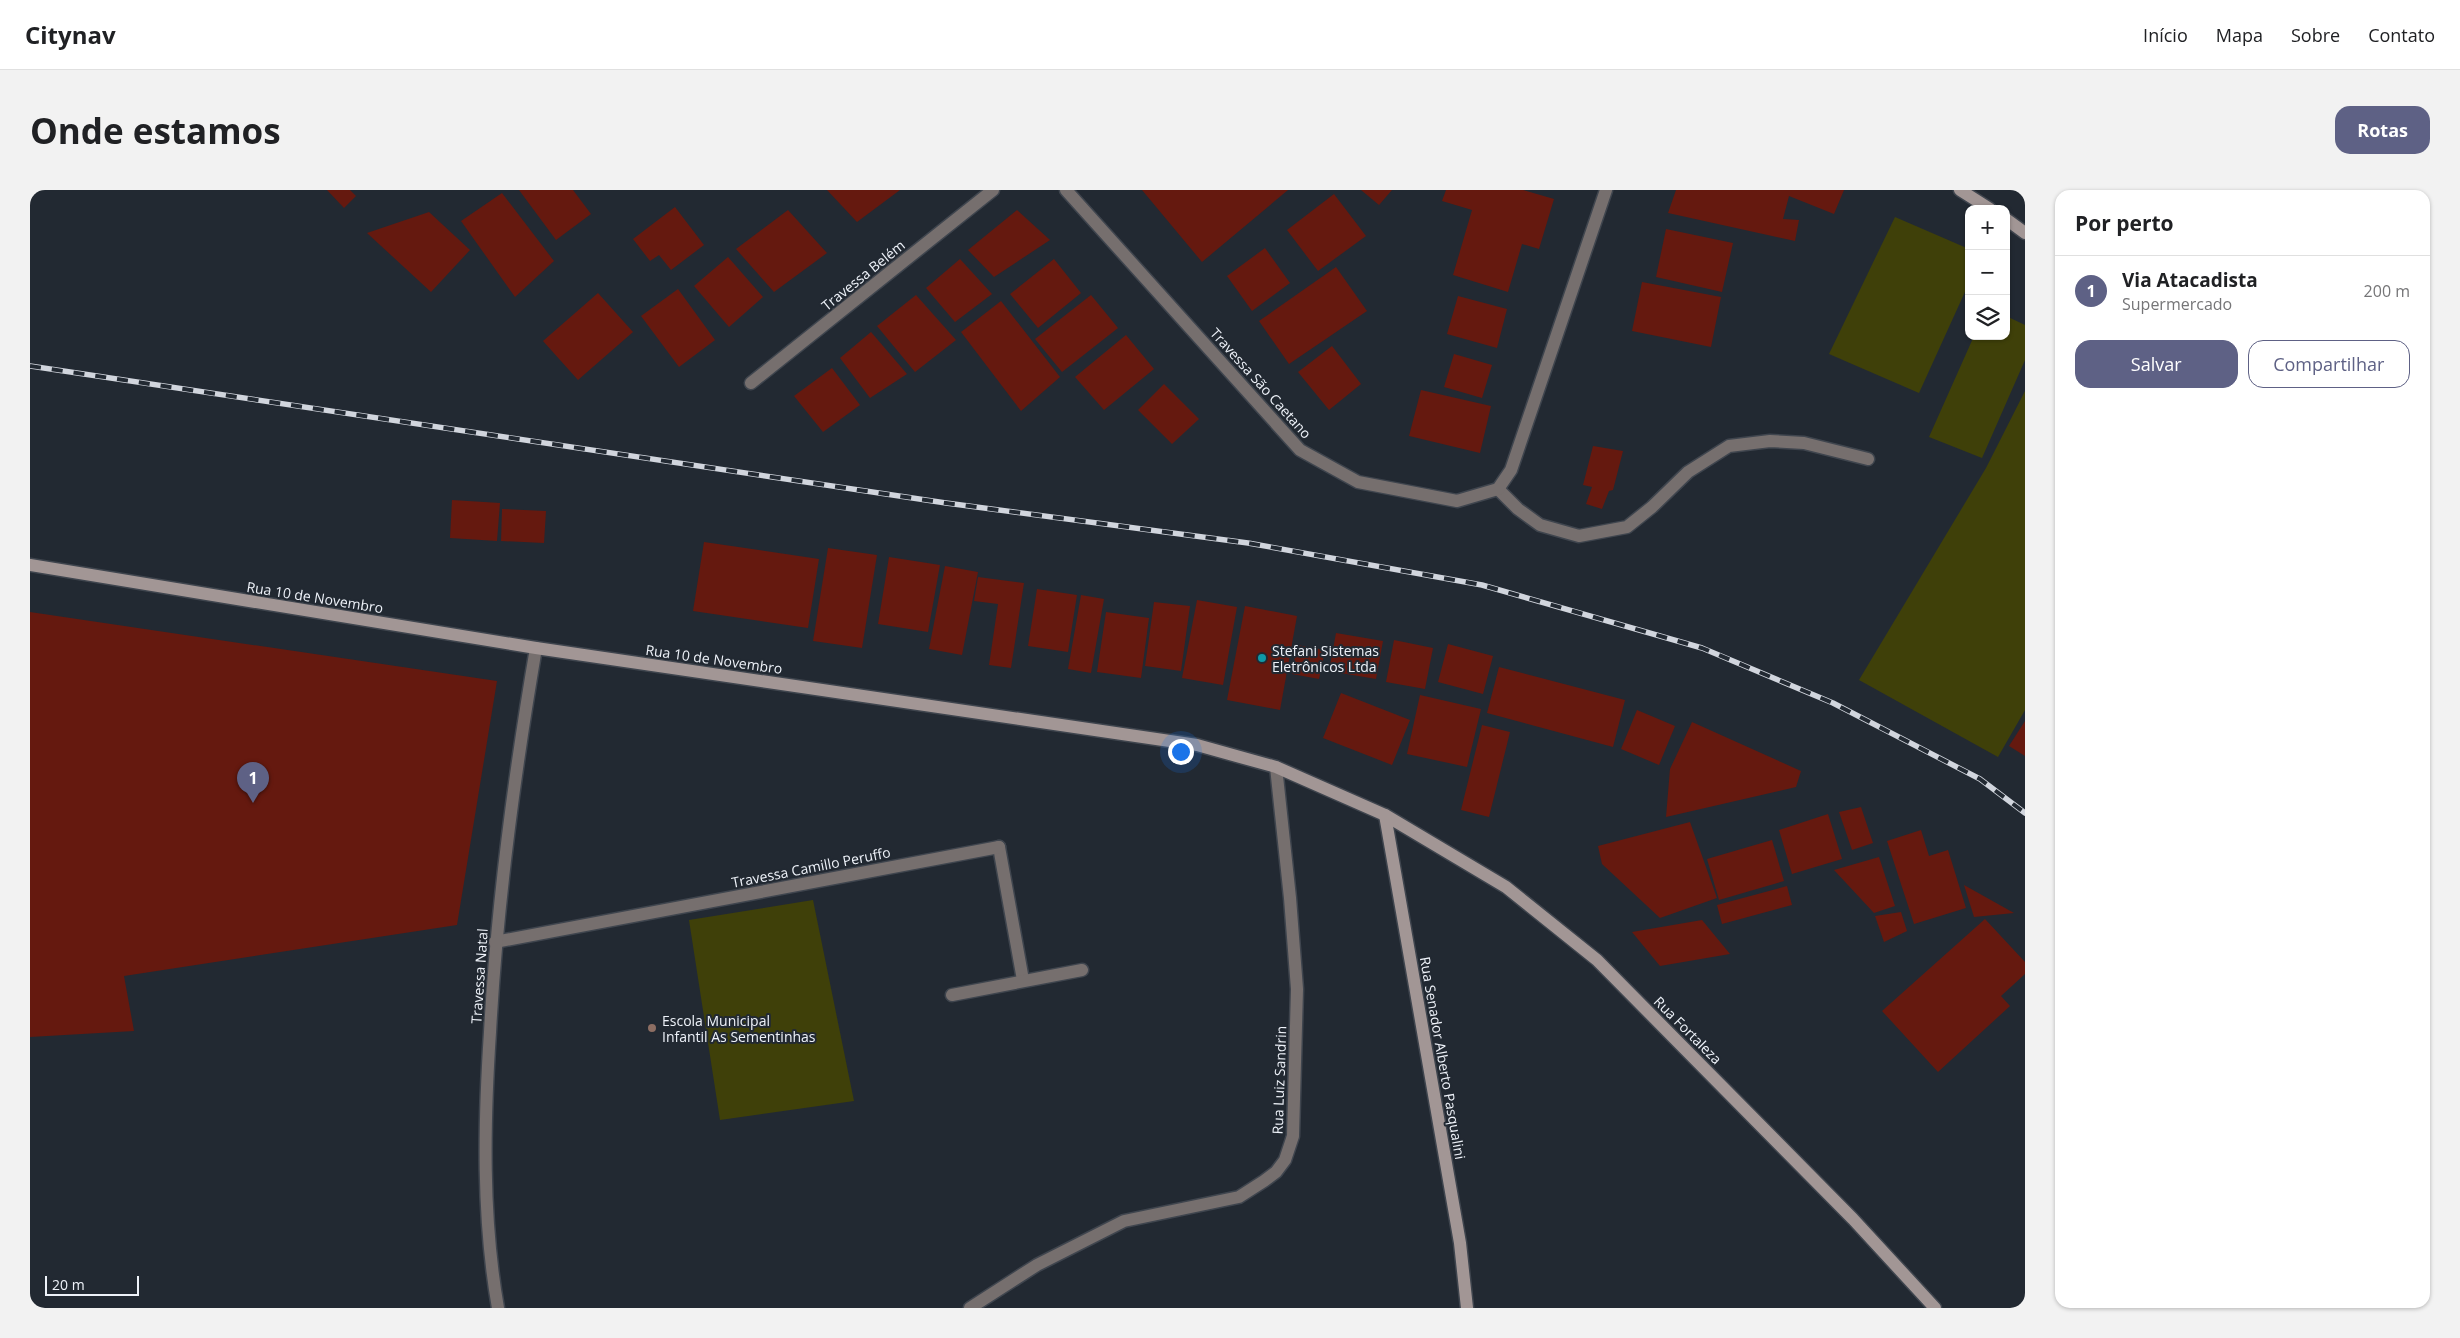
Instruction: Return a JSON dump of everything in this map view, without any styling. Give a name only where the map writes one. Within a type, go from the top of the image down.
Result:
[{"type":"main road","points":[[1960,190],[1984,205]]},
{"type":"main road","points":[[2010,222],[2025,233]]},
{"type":"main road","name":"Rua 10 de Novembro","points":[[30,565],[536,648],[1197,745],[1276,768],[1385,815]]},
{"type":"main road","name":"Rua Senador Alberto Pasqualini","points":[[1385,815],[1460,1243],[1467,1308]]},
{"type":"main road","name":"Rua Fortaleza","points":[[1385,815],[1506,887],[1597,960],[1853,1219],[1935,1308]]},
{"type":"street","name":"Travessa Belém","points":[[751,383],[993,190]]},
{"type":"street","name":"Travessa São Caetano","points":[[1066,190],[1300,450],[1358,482],[1457,501],[1498,488]]},
{"type":"street","points":[[1606,190],[1511,470],[1498,488],[1518,510],[1540,525],[1579,536],[1627,527],[1652,507],[1688,472],[1729,446],[1770,441],[1804,443],[1868,459]]},
{"type":"street","name":"Travessa Natal","points":[[498,1308],[493,1282],[486,1141],[488,1066],[496,942],[510,803],[536,648]]},
{"type":"street","name":"Rua Luiz Sandrin","points":[[970,1308],[1037,1265],[1124,1221],[1238,1197],[1276,1172],[1285,1160],[1293,1136],[1296,989],[1290,898],[1276,768]]},
{"type":"street","name":"Travessa Camillo Peruffo","points":[[496,942],[999,847],[1023,980]]},
{"type":"street","points":[[952,995],[1082,970]]},
{"type":"shaded area","points":[[1895,217],[1965,247],[1965,292],[1919,393],[1829,354]]},
{"type":"shaded area","points":[[2010,318],[2025,325],[2025,360],[1982,458],[1929,437],[1972,340],[2010,340]]},
{"type":"shaded area","points":[[2025,391],[2025,710],[1998,757],[1859,680],[1986,468]]},
{"type":"shaded area","points":[[813,900],[854,1101],[720,1120],[689,920]]},
{"type":"building","points":[[327,190],[350,190],[356,196],[344,208]]},
{"type":"building","points":[[519,190],[573,190],[591,214],[556,240]]},
{"type":"building","points":[[827,190],[900,190],[857,222]]},
{"type":"building","points":[[1142,190],[1288,190],[1202,262]]},
{"type":"building","points":[[1361,190],[1392,190],[1379,205]]},
{"type":"building","points":[[1446,190],[1523,190],[1554,199],[1539,249],[1522,244],[1508,292],[1453,275],[1472,210],[1442,201]]},
{"type":"building","points":[[1676,190],[1844,190],[1834,214],[1789,196],[1783,219],[1799,220],[1795,241],[1668,213]]},
{"type":"building","points":[[502,193],[554,261],[515,297],[461,221]]},
{"type":"building","points":[[1334,194],[1366,236],[1318,271],[1287,230]]},
{"type":"building","points":[[675,207],[704,245],[671,270],[659,255],[650,261],[633,239]]},
{"type":"building","points":[[788,210],[827,253],[774,292],[736,249]]},
{"type":"building","points":[[1017,210],[1050,240],[994,277],[968,250]]},
{"type":"building","points":[[429,212],[470,250],[431,292],[367,233]]},
{"type":"building","points":[[1666,229],[1733,243],[1722,292],[1656,277]]},
{"type":"building","points":[[1265,248],[1290,283],[1252,311],[1227,276]]},
{"type":"building","points":[[728,257],[763,297],[729,327],[694,286]]},
{"type":"building","points":[[960,259],[992,294],[955,322],[926,288]]},
{"type":"building","points":[[1054,259],[1081,293],[1038,328],[1010,294]]},
{"type":"building","points":[[1336,267],[1367,311],[1289,364],[1259,321]]},
{"type":"building","points":[[1642,282],[1721,297],[1711,347],[1632,331]]},
{"type":"building","points":[[678,289],[715,340],[679,367],[641,316]]},
{"type":"building","points":[[598,293],[633,332],[578,380],[543,341]]},
{"type":"building","points":[[916,295],[956,340],[915,372],[877,326]]},
{"type":"building","points":[[1091,295],[1118,328],[1062,372],[1035,339]]},
{"type":"building","points":[[1458,296],[1507,309],[1497,348],[1447,334]]},
{"type":"building","points":[[1001,301],[1060,377],[1021,411],[961,332]]},
{"type":"building","points":[[871,332],[907,374],[870,398],[840,358]]},
{"type":"building","points":[[1126,335],[1154,369],[1104,410],[1075,377]]},
{"type":"building","points":[[1332,346],[1361,384],[1329,410],[1298,372]]},
{"type":"building","points":[[1454,354],[1492,365],[1482,398],[1444,387]]},
{"type":"building","points":[[832,368],[860,405],[823,432],[794,396]]},
{"type":"building","points":[[1164,384],[1199,419],[1172,444],[1138,410]]},
{"type":"building","points":[[1421,390],[1491,406],[1480,453],[1409,436]]},
{"type":"building","points":[[1593,446],[1623,451],[1613,490],[1609,491],[1602,509],[1586,504],[1592,487],[1583,485]]},
{"type":"building","points":[[452,500],[500,503],[497,541],[450,538]]},
{"type":"building","points":[[502,509],[546,511],[544,543],[501,541]]},
{"type":"building","points":[[704,542],[819,559],[808,628],[693,611]]},
{"type":"building","points":[[828,548],[877,555],[862,648],[813,641]]},
{"type":"building","points":[[889,557],[940,565],[928,632],[878,624]]},
{"type":"building","points":[[945,566],[978,572],[962,655],[929,649]]},
{"type":"building","points":[[978,577],[1024,583],[1011,668],[989,665],[998,604],[974,601]]},
{"type":"building","points":[[1037,589],[1077,595],[1068,652],[1028,646]]},
{"type":"building","points":[[1081,595],[1104,599],[1091,673],[1068,669]]},
{"type":"building","points":[[1197,600],[1237,607],[1223,685],[1182,678]]},
{"type":"building","points":[[1154,602],[1190,606],[1181,671],[1145,666]]},
{"type":"building","name":"Stefani Sistemas Eletrônicos Ltda","points":[[1245,606],[1297,616],[1280,710],[1227,700]]},
{"type":"building","points":[[30,612],[497,681],[457,925],[124,976],[134,1031],[30,1037]]},
{"type":"building","points":[[1106,612],[1149,618],[1141,678],[1097,672]]},
{"type":"building","points":[[1336,633],[1383,641],[1376,679],[1329,671]]},
{"type":"building","points":[[1394,640],[1433,648],[1425,689],[1386,682]]},
{"type":"building","points":[[1448,644],[1493,656],[1483,694],[1438,682]]},
{"type":"building","points":[[1297,645],[1325,650],[1319,679],[1292,674]]},
{"type":"building","points":[[1499,667],[1625,700],[1613,747],[1487,713]]},
{"type":"building","points":[[1341,693],[1410,720],[1392,765],[1323,738]]},
{"type":"building","points":[[1420,695],[1481,709],[1467,767],[1407,754]]},
{"type":"building","points":[[1637,710],[1675,726],[1659,765],[1621,749]]},
{"type":"building","points":[[2025,721],[2025,756],[2009,746]]},
{"type":"building","points":[[1692,722],[1801,771],[1796,787],[1666,817],[1670,769]]},
{"type":"building","points":[[1482,725],[1510,732],[1489,817],[1461,810]]},
{"type":"building","points":[[1861,807],[1873,843],[1852,850],[1839,812]]},
{"type":"building","points":[[1828,814],[1842,859],[1792,874],[1779,830]]},
{"type":"building","points":[[1690,822],[1717,898],[1660,918],[1602,864],[1598,846]]},
{"type":"building","points":[[1921,830],[1929,856],[1948,850],[1966,908],[1914,924],[1887,841]]},
{"type":"building","points":[[1772,840],[1784,881],[1719,900],[1707,859]]},
{"type":"building","points":[[1879,857],[1895,906],[1874,913],[1834,870]]},
{"type":"building","points":[[1964,885],[2014,913],[1974,917]]},
{"type":"building","points":[[1787,886],[1792,905],[1722,924],[1717,905]]},
{"type":"building","points":[[1901,912],[1907,931],[1884,942],[1875,916]]},
{"type":"building","points":[[1985,919],[2025,962],[2025,974],[2001,996],[2010,1006],[1938,1072],[1882,1011]]},
{"type":"building","points":[[1702,920],[1730,954],[1660,966],[1632,932]]},
{"type":"railway","points":[[30,366],[946,503],[1248,543],[1482,585],[1702,648],[1833,703],[1980,779],[2025,813]]},
{"type":"place","name":"Stefani Sistemas Eletrônicos Ltda","points":[[1262,658]]},
{"type":"place","name":"Via Atacadista","points":[[253,803]]},
{"type":"place","name":"Escola Municipal Infantil As Sementinhas","points":[[652,1028]]}]
